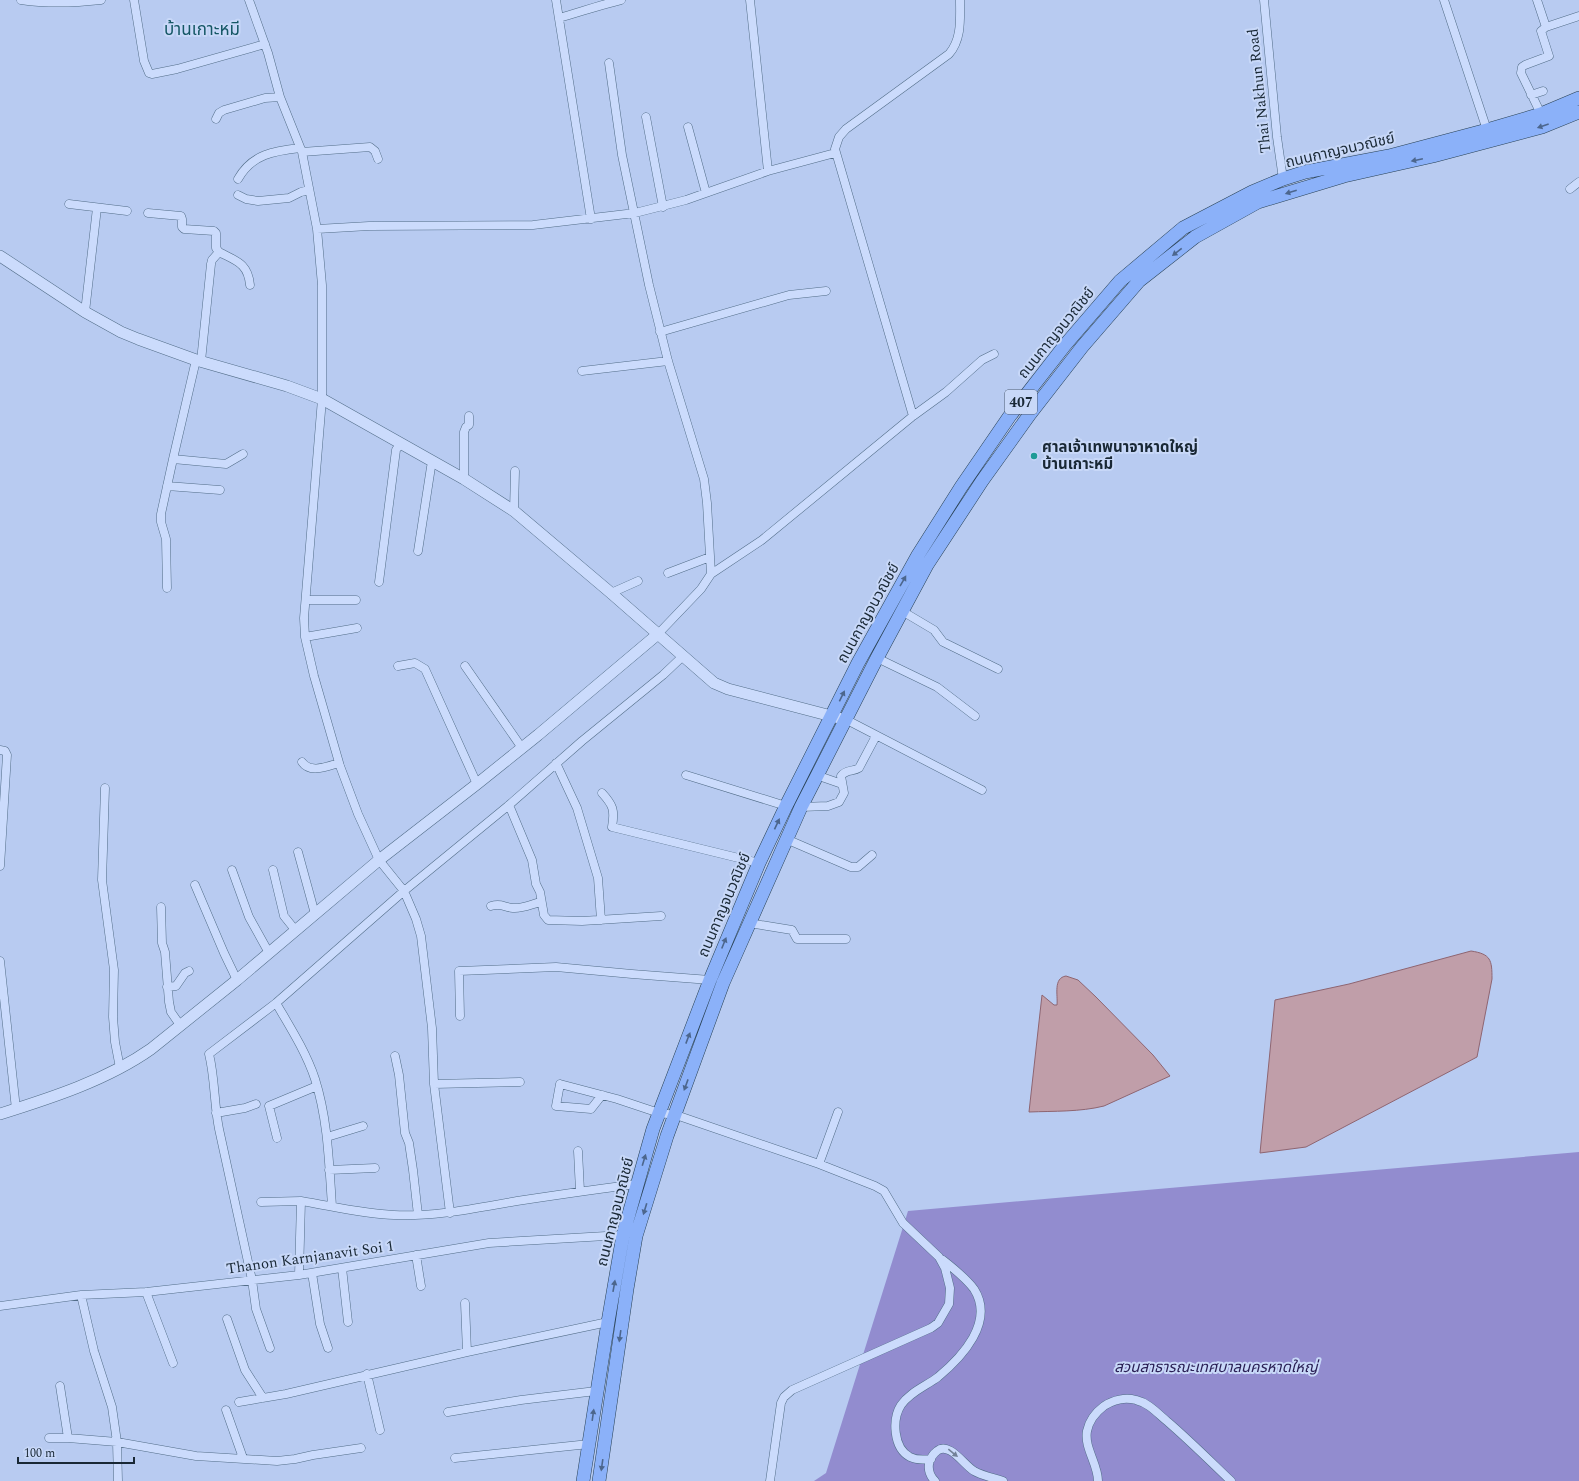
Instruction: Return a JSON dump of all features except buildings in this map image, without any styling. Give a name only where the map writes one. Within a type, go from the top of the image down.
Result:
[{"type":"main road","name":"ถนนกาญจนวณิชย์","points":[[583,1481],[596,1391],[623,1235],[659,1113],[710,980],[759,863],[858,663],[918,555],[961,487],[1009,417],[1065,345],[1120,281],[1183,228],[1252,192],[1283,179],[1305,172],[1389,156],[1487,130],[1541,114],[1579,98]]},
{"type":"main road","name":"ถนนกาญจนวณิชย์","points":[[599,1481],[636,1236],[667,1136],[676,1115],[723,983],[748,923],[816,775],[927,565],[982,481],[1030,414],[1082,347],[1140,281],[1195,237],[1258,202],[1344,176],[1433,156],[1542,127],[1579,112]]},
{"type":"street","points":[[21,0],[42,3],[101,0]]},
{"type":"street","points":[[134,0],[144,61],[149,73],[152,74],[177,69],[265,44]]},
{"type":"street","points":[[249,0],[265,44],[280,97],[301,150],[317,230],[322,285],[322,399],[304,624],[305,637],[314,676],[339,763],[358,814],[379,860],[404,891],[419,927],[424,949],[432,1028],[434,1084],[450,1213]]},
{"type":"street","points":[[556,0],[591,219]]},
{"type":"street","points":[[559,18],[587,11],[598,5],[621,0]]},
{"type":"street","points":[[750,0],[768,171]]},
{"type":"street","points":[[912,416],[835,153],[836,143],[846,129],[954,49],[959,35],[960,0]]},
{"type":"street","name":"Thai Nakhun Road","points":[[1264,0],[1277,137],[1283,179]]},
{"type":"street","points":[[1444,0],[1487,130]]},
{"type":"street","points":[[1537,0],[1546,27]]},
{"type":"street","points":[[1541,114],[1522,77],[1521,70],[1525,65],[1549,56],[1541,31],[1546,27],[1579,16]]},
{"type":"street","points":[[609,63],[622,156],[635,213],[638,236],[660,332],[704,479],[707,503],[711,574]]},
{"type":"street","points":[[1531,95],[1543,91]]},
{"type":"street","points":[[216,119],[219,112],[224,110],[265,98],[280,97]]},
{"type":"street","points":[[646,118],[663,207]]},
{"type":"street","points":[[688,127],[706,193]]},
{"type":"street","points":[[238,179],[247,166],[256,159],[274,152],[370,147],[375,151],[378,159]]},
{"type":"street","points":[[317,230],[377,226],[533,225],[635,213],[663,207],[768,171],[835,153]]},
{"type":"street","points":[[1570,189],[1579,182]]},
{"type":"street","points":[[238,195],[246,199],[258,201],[289,198],[309,190]]},
{"type":"street","points":[[69,204],[127,211]]},
{"type":"street","points":[[85,312],[98,208]]},
{"type":"street","points":[[148,213],[181,217],[182,227],[188,230],[216,232],[216,248],[219,252],[244,267],[249,275],[250,285]]},
{"type":"street","points":[[167,588],[166,539],[162,522],[162,514],[173,459],[199,361],[211,264],[212,260],[219,252]]},
{"type":"street","points":[[0,256],[85,312],[138,339],[199,361],[287,386],[322,399],[464,479],[514,511],[611,593],[682,657],[714,683],[723,688],[831,717],[845,719],[982,790]]},
{"type":"street","points":[[660,332],[789,295],[826,291]]},
{"type":"street","points":[[0,1114],[66,1091],[120,1068],[151,1049],[238,980],[379,860],[478,784],[522,748],[658,634],[701,589],[711,574],[762,540],[912,416],[946,392],[982,360],[994,354]]},
{"type":"street","points":[[582,371],[668,361]]},
{"type":"street","points":[[464,479],[464,432],[466,427],[469,425],[469,416]]},
{"type":"street","points":[[380,582],[396,450],[400,444]]},
{"type":"street","points":[[173,459],[226,464],[243,454]]},
{"type":"street","points":[[418,551],[431,467],[434,463]]},
{"type":"street","points":[[514,511],[515,471]]},
{"type":"street","points":[[167,486],[220,490]]},
{"type":"street","points":[[668,573],[710,557]]},
{"type":"street","points":[[611,593],[638,581]]},
{"type":"street","points":[[306,600],[356,600]]},
{"type":"street","points":[[902,611],[934,630],[943,642],[998,669]]},
{"type":"street","points":[[305,637],[357,628]]},
{"type":"street","points":[[270,1348],[256,1309],[252,1280],[216,1113],[212,1067],[209,1054],[276,1003],[404,891],[509,805],[556,763],[663,675],[682,657]]},
{"type":"street","points":[[877,658],[936,687],[975,716]]},
{"type":"street","points":[[398,666],[415,663],[425,669],[478,784]]},
{"type":"street","points":[[465,666],[522,748]]},
{"type":"street","points":[[801,807],[828,806],[837,804],[843,796],[841,778],[843,774],[848,770],[856,770],[859,768],[876,736]]},
{"type":"street","points":[[0,750],[5,751],[7,755],[2,799],[0,866]]},
{"type":"street","points":[[302,762],[307,767],[313,768],[320,768],[339,763]]},
{"type":"street","points":[[556,763],[577,808],[598,878],[601,920]]},
{"type":"street","points":[[686,774],[786,806]]},
{"type":"street","points":[[816,775],[842,784]]},
{"type":"street","points":[[105,788],[102,880],[114,970],[113,1017],[115,1042],[120,1068]]},
{"type":"street","points":[[602,793],[611,802],[614,814],[612,827],[759,863]]},
{"type":"street","points":[[509,805],[532,860],[535,881],[545,918],[550,921],[601,920],[661,916]]},
{"type":"street","points":[[786,839],[851,867],[858,867],[872,855]]},
{"type":"street","points":[[298,852],[315,914]]},
{"type":"street","points":[[232,870],[249,917],[269,953]]},
{"type":"street","points":[[273,870],[284,916],[296,930]]},
{"type":"street","points":[[195,884],[224,953],[238,980]]},
{"type":"street","points":[[491,906],[501,904],[516,908],[541,902]]},
{"type":"street","points":[[161,907],[167,987],[171,1012],[180,1025]]},
{"type":"street","points":[[748,923],[792,930],[797,939],[846,940]]},
{"type":"street","points":[[0,961],[16,1109]]},
{"type":"street","points":[[460,1016],[459,971],[556,967],[710,980]]},
{"type":"street","points":[[167,987],[176,985],[185,973],[189,971]]},
{"type":"street","points":[[276,1003],[304,1052],[317,1086],[327,1137],[332,1206]]},
{"type":"street","points":[[395,1056],[399,1075],[405,1132],[409,1143],[413,1170],[418,1215]]},
{"type":"street","points":[[434,1084],[520,1082]]},
{"type":"street","points":[[602,1096],[590,1109],[556,1106],[560,1084],[617,1099],[659,1113],[676,1115],[819,1164],[875,1186],[884,1191],[903,1223],[964,1278],[973,1289],[979,1300],[980,1324],[964,1352],[937,1378],[905,1400],[898,1411],[896,1434],[902,1450],[910,1457],[916,1459],[931,1459]]},
{"type":"street","points":[[277,1138],[269,1106],[317,1086]]},
{"type":"street","points":[[216,1113],[245,1108],[256,1104]]},
{"type":"street","points":[[819,1164],[838,1112]]},
{"type":"street","points":[[327,1137],[363,1126]]},
{"type":"street","points":[[578,1151],[580,1191]]},
{"type":"street","points":[[329,1170],[375,1168]]},
{"type":"street","points":[[261,1202],[301,1201],[383,1214],[418,1215],[450,1213],[580,1191],[637,1184]]},
{"type":"street","points":[[299,1275],[301,1201]]},
{"type":"street","name":"Thanon Karnjanavit Soi 1","points":[[0,1306],[81,1295],[146,1292],[299,1275],[490,1243],[623,1235]]},
{"type":"street","points":[[416,1255],[421,1286]]},
{"type":"street","points":[[770,1481],[779,1411],[784,1397],[792,1390],[931,1328],[938,1323],[949,1304],[950,1293],[943,1262],[939,1257]]},
{"type":"street","points":[[342,1268],[348,1322]]},
{"type":"street","points":[[312,1273],[320,1324],[328,1348]]},
{"type":"street","points":[[146,1292],[173,1363]]},
{"type":"street","points":[[81,1295],[94,1351],[112,1407],[117,1442],[118,1481]]},
{"type":"street","points":[[466,1303],[467,1352]]},
{"type":"street","points":[[227,1319],[245,1370],[263,1398]]},
{"type":"street","points":[[239,1402],[608,1322]]},
{"type":"street","points":[[367,1374],[380,1430]]},
{"type":"street","points":[[60,1386],[68,1438]]},
{"type":"street","points":[[448,1412],[521,1400],[596,1391]]},
{"type":"street","points":[[1098,1481],[1097,1468],[1088,1444],[1088,1428],[1092,1418],[1101,1408],[1112,1402],[1128,1398],[1147,1404],[1191,1442],[1231,1481]]},
{"type":"street","points":[[226,1410],[243,1458]]},
{"type":"street","points":[[49,1438],[117,1442],[196,1456],[286,1461],[313,1455],[361,1448]]},
{"type":"street","points":[[455,1458],[589,1444]]},
{"type":"street","points":[[935,1481],[931,1477],[929,1470],[931,1459],[938,1450],[945,1448],[975,1472],[1003,1481]]},
{"type":"green space","name":"สวนสาธารณะเทศบาลนครหาดใหญ่","points":[[1579,1152],[1579,1481],[814,1481],[826,1473],[908,1211]]},
{"type":"shaded area","points":[[1471,951],[1478,952],[1486,956],[1492,967],[1492,979],[1477,1057],[1306,1147],[1260,1153],[1275,1000],[1349,984]]},
{"type":"shaded area","points":[[1066,976],[1078,980],[1096,997],[1153,1055],[1170,1076],[1104,1106],[1076,1110],[1029,1112],[1042,995],[1054,1005],[1057,1005],[1058,983],[1062,977]]},
{"type":"place","name":"ศาลเจ้าเทพนาจาหาดใหญ่ บ้านเกาะหมี","points":[[1034,456]]},
{"type":"district","name":"บ้านเกาะหมี","points":[[202,29]]}]
